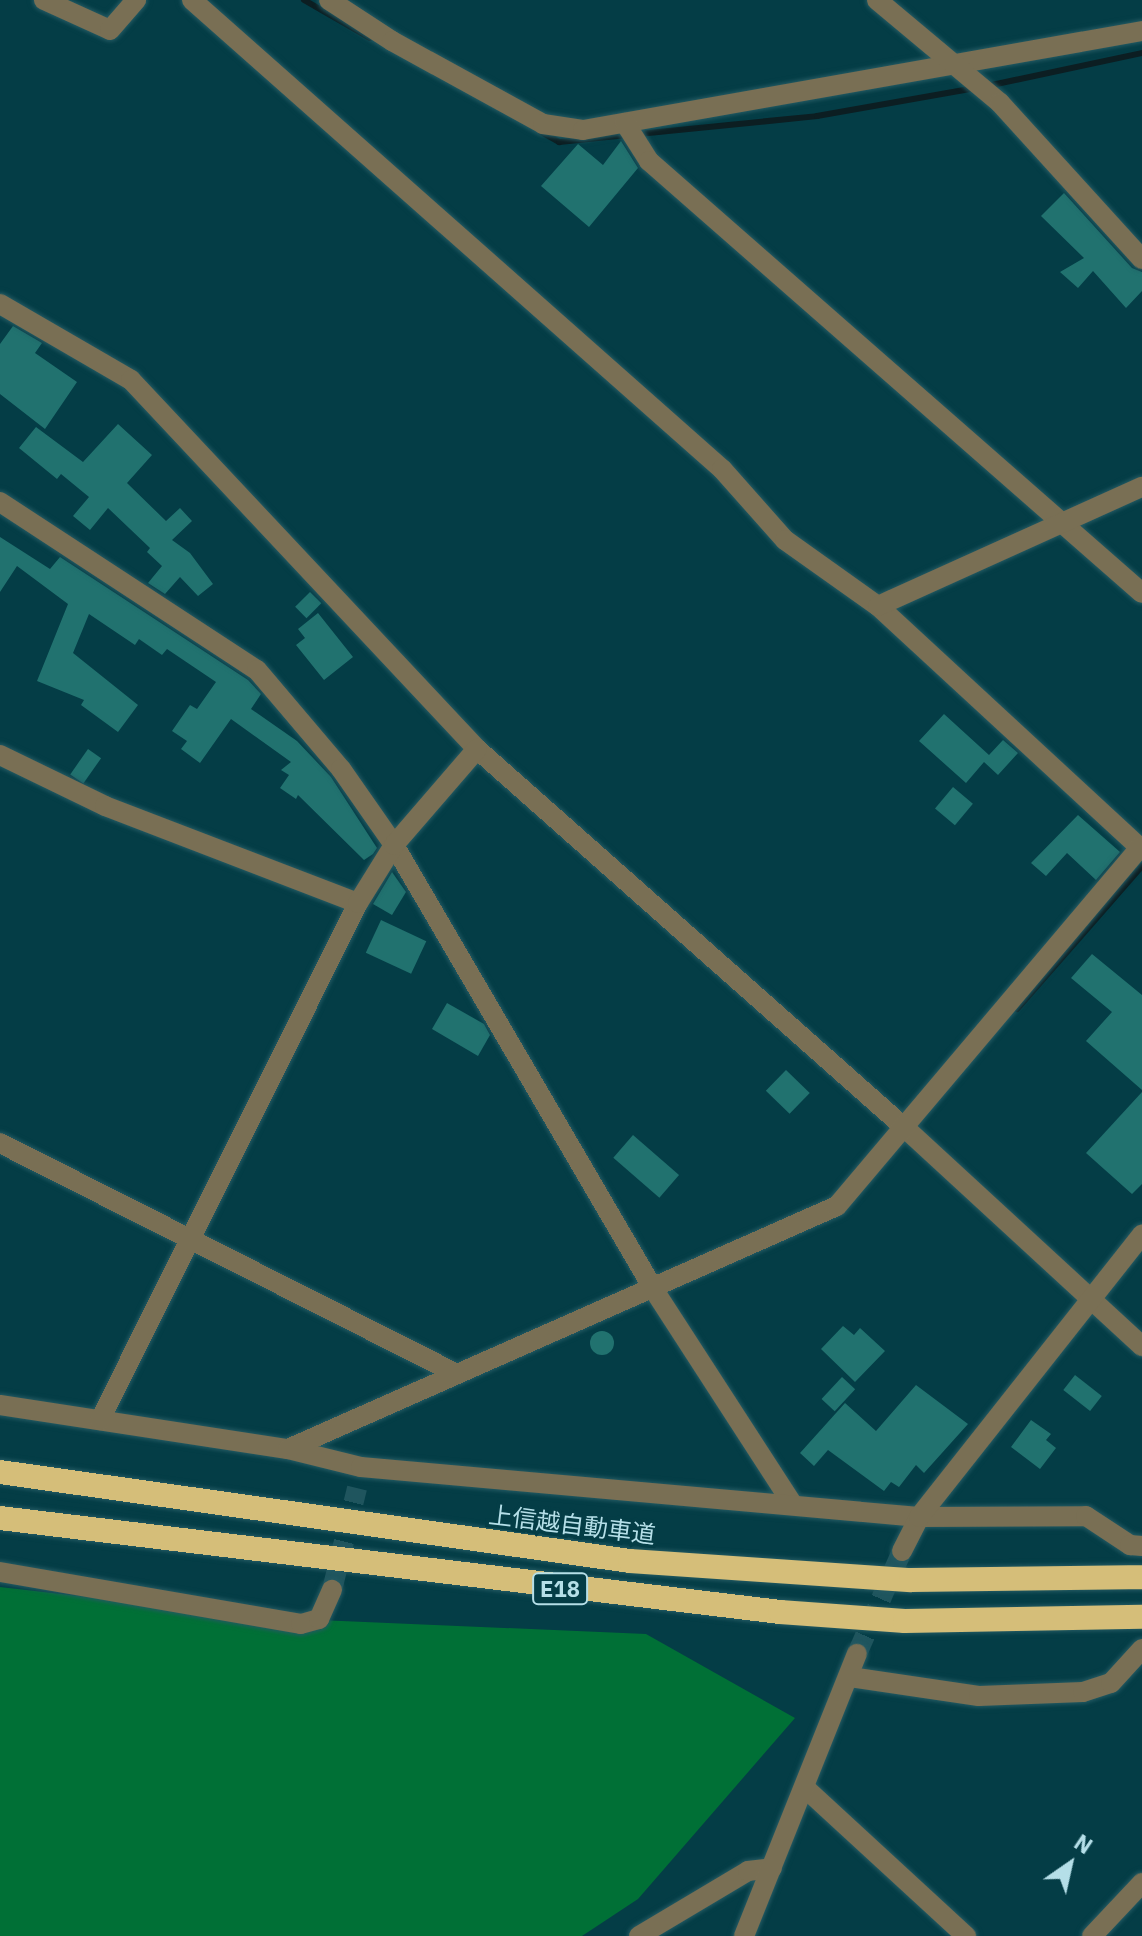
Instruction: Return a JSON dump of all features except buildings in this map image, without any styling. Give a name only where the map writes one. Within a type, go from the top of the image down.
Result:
[{"type":"highway","name":"上信越自動車道","points":[[0,1472],[630,1561],[911,1580],[1114,1580],[1142,1577]]},
{"type":"highway","name":"E18","points":[[0,1518],[780,1612],[905,1621],[1132,1618]]},
{"type":"street","points":[[44,0],[110,30],[136,0]]},
{"type":"street","points":[[192,0],[722,469],[785,540],[878,606],[1141,849],[906,1129],[837,1206],[654,1290],[453,1372],[288,1449]]},
{"type":"street","points":[[329,0],[392,41],[543,124],[583,130],[1142,31]]},
{"type":"street","points":[[877,0],[955,62],[1000,103],[1142,259]]},
{"type":"street","points":[[625,123],[649,161],[1142,593]]},
{"type":"street","points":[[0,304],[131,380],[307,562],[477,749],[906,1129],[1142,1346]]},
{"type":"street","points":[[878,606],[1142,487]]},
{"type":"street","points":[[0,502],[257,670],[341,769],[394,845],[654,1290],[792,1503]]},
{"type":"street","points":[[100,1420],[188,1238],[358,903],[394,845],[477,749]]},
{"type":"street","points":[[0,755],[105,806],[358,903]]},
{"type":"street","points":[[0,1143],[453,1372]]},
{"type":"street","points":[[902,1551],[919,1517],[1094,1301],[1142,1235]]},
{"type":"street","points":[[0,1405],[288,1449],[361,1467],[756,1505],[792,1503],[919,1517],[1086,1516],[1130,1545],[1142,1546]]},
{"type":"street","points":[[357,1488],[361,1467]]},
{"type":"street","points":[[0,1572],[301,1624],[319,1619],[332,1590]]},
{"type":"street","points":[[850,1677],[979,1696],[1083,1692],[1111,1683],[1142,1649]]},
{"type":"street","points":[[744,1936],[857,1654]]},
{"type":"street","points":[[805,1788],[966,1936]]},
{"type":"street","points":[[639,1936],[748,1871],[772,1868]]},
{"type":"street","points":[[1092,1936],[1142,1883]]},
{"type":"green space","points":[[0,1587],[272,1618],[646,1634],[795,1718],[638,1899],[582,1936],[0,1936]]},
{"type":"waterway","points":[[304,0],[370,38]]},
{"type":"waterway","points":[[987,86],[1142,53]]},
{"type":"waterway","points":[[638,134],[817,116],[976,88]]},
{"type":"waterway","points":[[541,132],[559,142],[627,135]]},
{"type":"waterway","points":[[1017,1009],[1142,866]]},
{"type":"tunnel","points":[[332,1590],[357,1488]]},
{"type":"tunnel","points":[[857,1654],[902,1551]]}]
